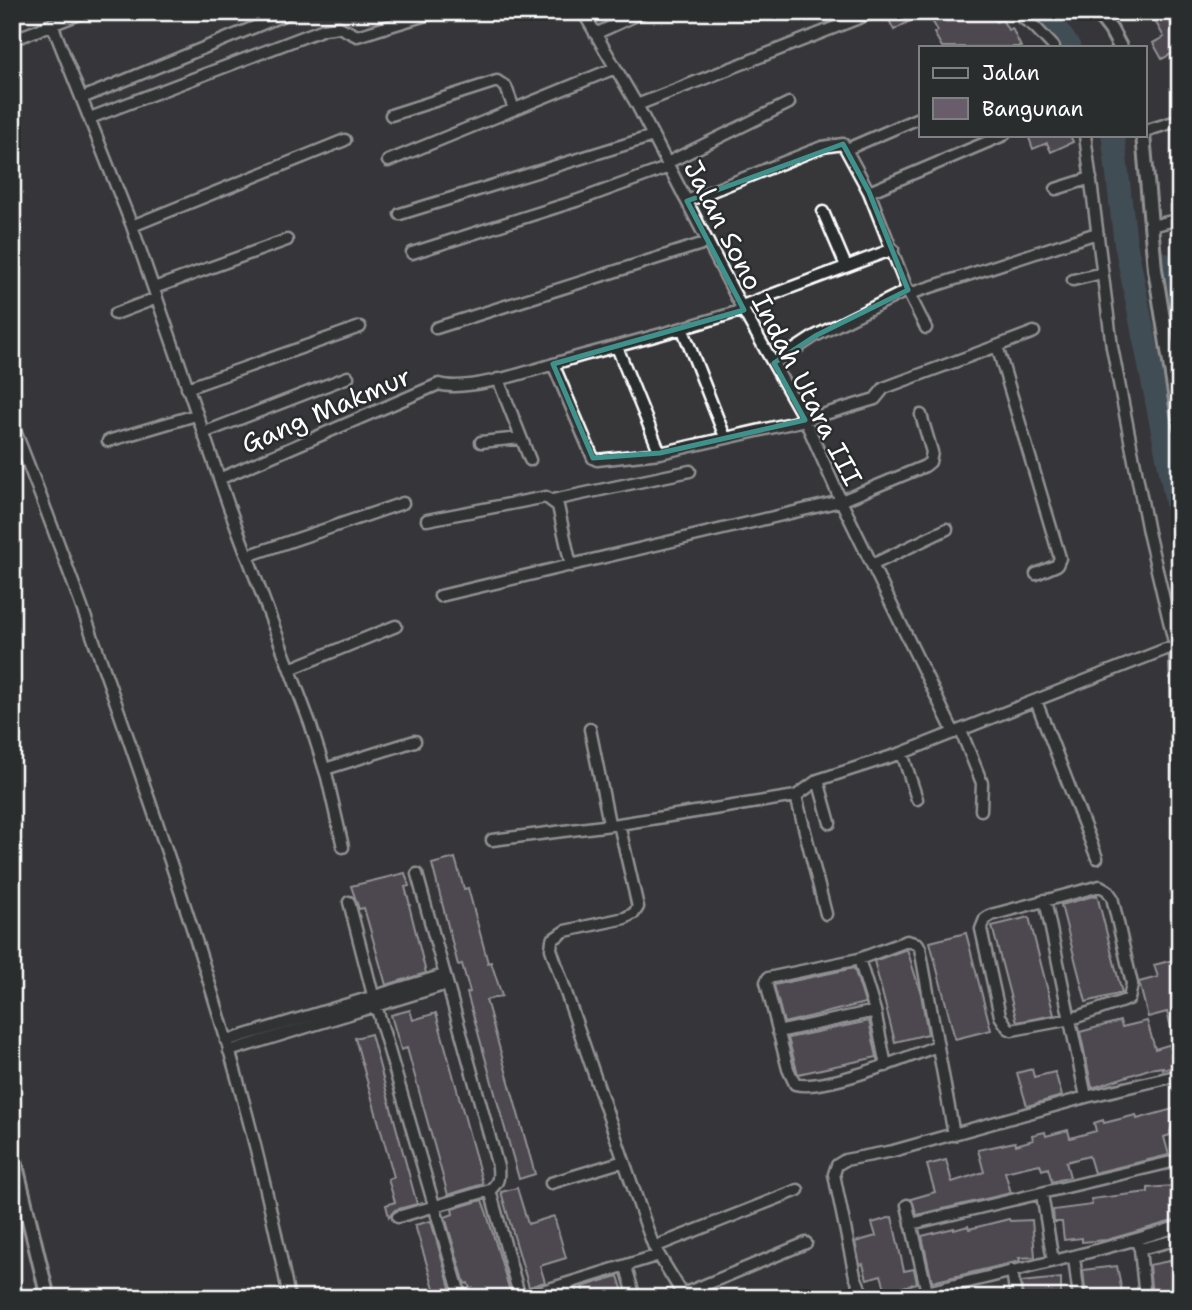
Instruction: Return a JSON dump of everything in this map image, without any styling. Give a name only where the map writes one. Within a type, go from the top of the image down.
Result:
[{"type":"street","points":[[12,40],[85,12]]},
{"type":"street","points":[[82,98],[291,12]]},
{"type":"street","points":[[90,118],[324,29],[339,27],[358,36],[436,12]]},
{"type":"street","name":"Jalan Sono Indah Utara III","points":[[583,12],[637,105],[742,308],[806,421],[872,565],[982,783],[981,810]]},
{"type":"street","points":[[595,34],[643,12]]},
{"type":"street","points":[[637,105],[874,12]]},
{"type":"street","points":[[1014,12],[1035,27],[1053,46]]},
{"type":"street","points":[[1097,12],[1119,46]]},
{"type":"street","points":[[52,24],[132,226],[196,415],[290,669],[324,769],[343,848]]},
{"type":"street","points":[[388,161],[615,68]]},
{"type":"street","points":[[391,115],[496,81],[506,87],[514,109]]},
{"type":"street","points":[[412,253],[576,201],[668,165],[789,103]]},
{"type":"street","points":[[847,149],[919,118]]},
{"type":"street","points":[[1146,132],[1180,120]]},
{"type":"street","points":[[400,214],[653,136]]},
{"type":"street","points":[[869,192],[1002,136]]},
{"type":"street","points":[[1085,136],[1102,273],[1123,407],[1148,532],[1177,646],[1180,783]]},
{"type":"street","points":[[1144,136],[1155,269],[1180,425]]},
{"type":"street","points":[[132,226],[345,140]]},
{"type":"street","points":[[687,201],[822,147],[843,144],[869,192],[908,292],[926,328]]},
{"type":"street","points":[[1056,189],[1091,178]]},
{"type":"street","points":[[823,212],[846,266]]},
{"type":"street","points":[[1151,226],[1180,219]]},
{"type":"street","points":[[774,363],[815,336],[908,292],[1097,233]]},
{"type":"street","points":[[115,314],[155,293],[287,240]]},
{"type":"street","points":[[436,328],[708,242]]},
{"type":"street","name":"Gang Makmur","points":[[219,479],[439,384],[449,387],[498,379],[683,330],[893,249]]},
{"type":"street","points":[[1073,280],[1102,273]]},
{"type":"street","points":[[187,388],[360,327]]},
{"type":"street","points":[[683,330],[725,438]]},
{"type":"street","points":[[552,364],[593,458],[597,460],[660,453],[806,421],[875,399],[884,388],[1034,332]]},
{"type":"street","points":[[997,346],[1060,558],[1057,565],[1037,574]]},
{"type":"street","points":[[617,347],[660,453]]},
{"type":"street","points":[[203,433],[348,377]]},
{"type":"street","points":[[498,379],[530,460]]},
{"type":"street","points":[[108,441],[196,415]]},
{"type":"street","points":[[440,596],[841,501],[925,467],[930,462],[932,452],[921,415]]},
{"type":"street","points":[[12,423],[17,450],[111,687],[170,859],[227,1046],[270,1204],[289,1298]]},
{"type":"street","points":[[481,442],[521,438]]},
{"type":"street","points":[[553,500],[690,471]]},
{"type":"street","points":[[428,520],[547,496],[558,506],[570,566]]},
{"type":"street","points":[[247,556],[403,503]]},
{"type":"street","points":[[872,565],[947,530]]},
{"type":"street","points":[[290,669],[396,626]]},
{"type":"street","points":[[492,840],[796,796],[818,780],[902,753],[1177,646]]},
{"type":"street","points":[[1036,701],[1097,858]]},
{"type":"street","points":[[590,729],[638,907],[625,918],[565,931],[552,940],[551,948],[657,1251],[684,1296],[806,1242]]},
{"type":"street","points":[[324,769],[415,741]]},
{"type":"street","points":[[902,753],[917,799]]},
{"type":"street","points":[[818,780],[830,823]]},
{"type":"street","points":[[796,796],[826,914]]},
{"type":"street","points":[[398,1217],[490,1190],[499,1181],[498,1167],[416,874]]},
{"type":"street","points":[[1100,886],[1112,897],[1132,984],[1129,999],[1071,1019],[1012,1030],[1008,1028],[1000,1016],[981,929],[985,919],[991,915],[1100,886]]},
{"type":"street","points":[[1045,900],[1086,1097]]},
{"type":"street","points":[[349,902],[461,1298]]},
{"type":"street","points":[[937,1046],[886,1066],[817,1084],[796,1084],[788,1069],[765,982],[768,978],[859,959],[907,941],[918,944],[954,1135]]},
{"type":"street","points":[[859,959],[875,1011],[886,1066]]},
{"type":"street","points":[[227,1046],[446,980]]},
{"type":"street","points":[[778,1032],[875,1011]]},
{"type":"street","points":[[864,1298],[855,1276],[837,1189],[834,1174],[837,1165],[845,1160],[893,1151],[1086,1097],[1180,1075]]},
{"type":"street","points":[[1177,1130],[1180,1143]]},
{"type":"street","points":[[12,1149],[48,1298]]},
{"type":"street","points":[[911,1224],[1180,1160]]},
{"type":"street","points":[[551,1183],[624,1161]]},
{"type":"street","points":[[490,1190],[520,1298],[626,1267],[797,1191]]},
{"type":"street","points":[[1042,1194],[1053,1261]]},
{"type":"street","points":[[907,1205],[927,1292]]},
{"type":"street","points":[[1138,1244],[1180,1226]]},
{"type":"street","points":[[904,1298],[1053,1261],[1138,1244],[1180,1239]]},
{"type":"street","points":[[1138,1244],[1145,1298]]},
{"type":"street","points":[[1074,1257],[1079,1298]]},
{"type":"street","points":[[626,1267],[635,1298]]},
{"type":"street","points":[[1012,1270],[1016,1298]]},
{"type":"street","points":[[568,1284],[572,1298]]},
{"type":"street","points":[[952,1286],[953,1298]]},
{"type":"highlighted area","points":[[843,144],[869,192],[908,290],[815,336],[774,363],[805,420],[660,453],[593,458],[553,364],[744,310],[687,201]]},
{"type":"building","points":[[902,12],[925,12],[894,30],[889,20]]},
{"type":"building","points":[[927,12],[976,12],[980,17],[991,12],[996,22],[1002,19],[1008,30],[1012,28],[1021,46],[941,46],[934,33],[938,31]]},
{"type":"building","points":[[1150,12],[1165,12],[1180,39],[1180,66],[1173,53],[1162,59],[1153,43],[1164,37]]},
{"type":"building","points":[[1028,136],[1070,136],[1073,142],[1051,152],[1047,143],[1033,149]]},
{"type":"building","points":[[455,858],[464,889],[468,888],[488,963],[491,962],[502,996],[486,1000],[535,1174],[519,1179],[467,993],[470,992],[462,964],[458,965],[432,864]]},
{"type":"building","points":[[405,873],[409,886],[405,887],[426,973],[386,985],[364,908],[359,909],[351,886]]},
{"type":"building","points":[[1097,895],[1122,993],[1086,1002],[1061,905]]},
{"type":"building","points":[[1029,917],[1054,1015],[1017,1022],[992,926]]},
{"type":"building","points":[[966,933],[991,1030],[955,1039],[930,942]]},
{"type":"building","points":[[907,949],[921,994],[928,1034],[895,1042],[874,961]]},
{"type":"building","points":[[1177,959],[1180,969],[1180,1065],[1163,1070],[1163,1067],[1149,1069],[1092,1088],[1080,1032],[1120,1021],[1122,1027],[1147,1021],[1155,1049],[1175,1043],[1167,1012],[1148,1017],[1139,982],[1158,977],[1154,965]]},
{"type":"building","points":[[854,968],[865,1003],[784,1023],[774,985]]},
{"type":"building","points":[[410,1010],[413,1020],[436,1013],[483,1184],[448,1195],[407,1048],[401,1050],[391,1015]]},
{"type":"building","points":[[869,1021],[877,1057],[798,1074],[788,1038]]},
{"type":"building","points":[[371,1034],[417,1204],[395,1210],[389,1217],[386,1205],[395,1202],[388,1179],[394,1177],[355,1038]]},
{"type":"building","points":[[1032,1069],[1034,1077],[1055,1072],[1062,1096],[1027,1106],[1017,1073]]},
{"type":"building","points":[[1180,1107],[1180,1124],[1172,1125],[1170,1135],[1164,1137],[1169,1155],[1094,1173],[1089,1156],[1066,1162],[1070,1177],[1052,1182],[1048,1168],[1042,1170],[1040,1164],[1005,1172],[1011,1193],[917,1215],[911,1199],[935,1192],[927,1165],[946,1160],[952,1182],[984,1172],[978,1150],[1015,1142],[1016,1145],[1033,1140],[1032,1135],[1045,1132],[1046,1136],[1068,1130],[1070,1138],[1096,1131],[1094,1123],[1103,1120],[1104,1123],[1136,1115],[1137,1119]]},
{"type":"building","points":[[1172,1186],[1180,1219],[1107,1240],[1082,1242],[1082,1238],[1064,1240],[1062,1222],[1054,1222],[1053,1210],[1092,1205],[1091,1199],[1148,1192],[1148,1188]]},
{"type":"building","points":[[517,1188],[528,1224],[554,1216],[566,1258],[540,1266],[545,1282],[529,1287],[501,1192]]},
{"type":"building","points":[[482,1200],[512,1298],[473,1298],[468,1283],[465,1284],[445,1217],[453,1214],[452,1209]]},
{"type":"building","points":[[892,1217],[904,1271],[914,1269],[917,1283],[886,1292],[881,1275],[867,1279],[863,1264],[860,1265],[855,1242],[876,1236],[872,1223]]},
{"type":"building","points":[[1009,1219],[1032,1220],[1035,1257],[1019,1258],[1020,1261],[932,1282],[922,1236],[954,1228],[968,1226],[969,1229]]},
{"type":"building","points":[[431,1221],[453,1298],[437,1298],[415,1225]]},
{"type":"building","points":[[1180,1259],[1180,1298],[1152,1298],[1149,1265]]},
{"type":"building","points":[[1117,1266],[1123,1298],[1086,1298],[1083,1270]]},
{"type":"building","points":[[618,1276],[625,1298],[586,1298],[582,1287]]},
{"type":"building","points":[[1061,1278],[1061,1298],[1023,1298],[1021,1282]]},
{"type":"waterway","points":[[1044,12],[1068,46]]},
{"type":"waterway","points":[[1113,136],[1125,240],[1180,520]]},
{"type":"waterway","points":[[1162,263],[1167,315],[1180,382]]}]
